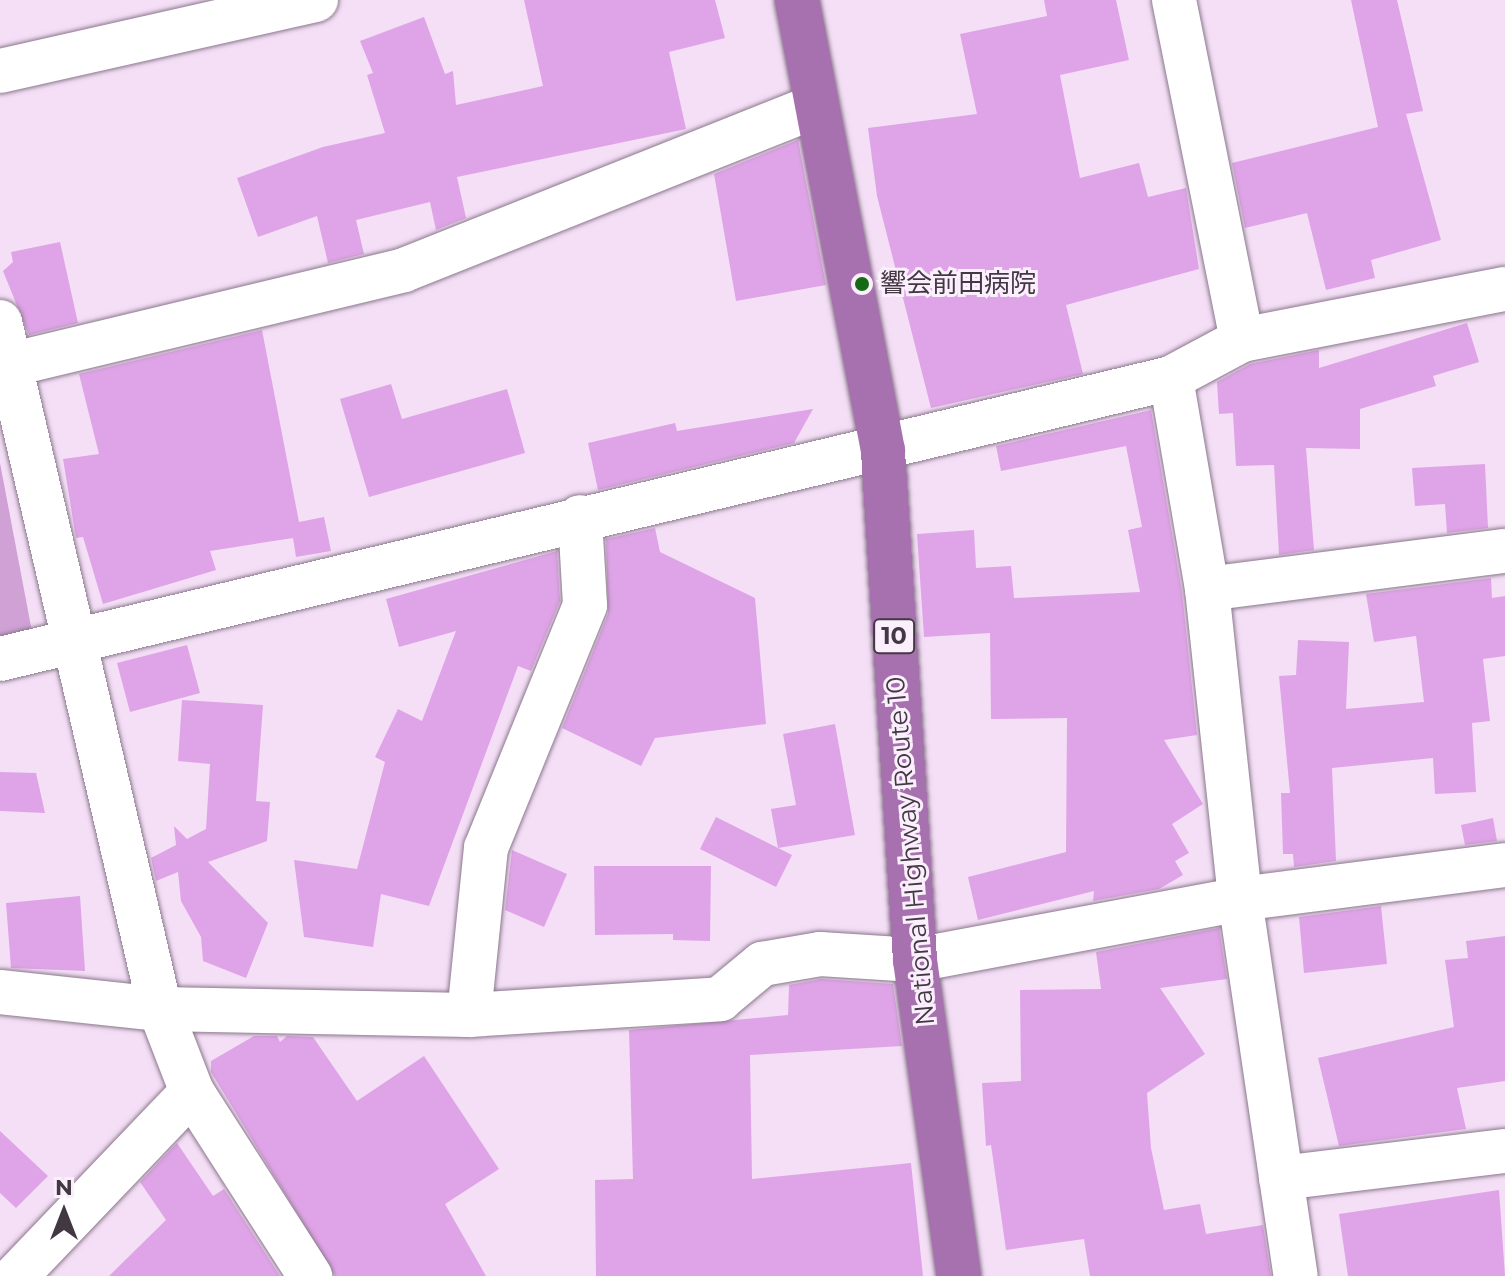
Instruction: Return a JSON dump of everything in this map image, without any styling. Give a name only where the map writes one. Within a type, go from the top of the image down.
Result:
[{"type":"highway","name":"National Highway Route 10","points":[[797,0],[814,107],[883,451],[915,960],[959,1276]]},
{"type":"street","points":[[0,71],[316,0]]},
{"type":"street","points":[[1174,0],[1242,340]]},
{"type":"street","points":[[13,364],[404,270],[814,107]]},
{"type":"street","points":[[0,659],[580,517],[883,451],[1171,378],[1242,340],[1505,289]]},
{"type":"street","points":[[0,322],[13,364],[160,1009],[192,1092],[310,1276]]},
{"type":"street","points":[[1171,378],[1207,589],[1240,899],[1296,1276]]},
{"type":"street","points":[[469,1015],[486,848],[585,605],[580,517]]},
{"type":"street","points":[[1207,589],[1505,551]]},
{"type":"street","points":[[0,992],[160,1009],[469,1015],[720,999],[762,964],[820,954],[915,960],[1240,899],[1505,865]]},
{"type":"street","points":[[16,1276],[192,1092]]},
{"type":"street","points":[[1281,1178],[1505,1151]]},
{"type":"shaded area","points":[[0,463],[33,637],[0,644]]},
{"type":"building","points":[[524,0],[715,0],[725,38],[669,52],[686,129],[457,177],[466,218],[436,230],[430,202],[356,220],[364,254],[328,263],[317,216],[258,237],[237,178],[323,147],[385,133],[367,75],[373,73],[360,41],[424,17],[445,74],[453,71],[456,105],[543,86]]},
{"type":"building","points":[[1044,0],[1116,0],[1129,60],[1060,75],[1080,178],[1139,163],[1148,197],[1186,188],[1199,269],[1066,305],[1083,374],[931,408],[877,196],[868,128],[977,114],[960,34],[1047,16]]},
{"type":"building","points":[[1351,0],[1397,0],[1423,111],[1406,114],[1441,240],[1371,260],[1375,278],[1326,290],[1307,213],[1245,228],[1232,163],[1378,127]]},
{"type":"building","points":[[798,140],[826,285],[736,301],[714,174]]},
{"type":"building","points":[[60,242],[78,323],[29,335],[3,271],[13,262],[11,252]]},
{"type":"building","points":[[1467,323],[1479,362],[1433,376],[1436,386],[1360,409],[1360,449],[1306,448],[1314,550],[1279,555],[1274,465],[1236,466],[1233,413],[1219,414],[1217,382],[1250,364],[1319,350],[1319,368]]},
{"type":"building","points":[[262,330],[299,522],[324,517],[331,551],[296,557],[293,538],[210,551],[216,570],[103,604],[83,537],[76,538],[63,459],[99,454],[79,374]]},
{"type":"building","points":[[391,384],[402,419],[507,389],[525,453],[369,497],[340,399]]},
{"type":"building","points":[[813,409],[794,443],[598,490],[588,443],[675,423],[677,431]]},
{"type":"building","points":[[1151,410],[1182,592],[1197,735],[1164,740],[1203,804],[1172,824],[1189,853],[1175,861],[1183,875],[1159,889],[1093,901],[1094,891],[978,920],[968,877],[1066,852],[1067,718],[991,719],[990,633],[924,637],[917,534],[974,530],[976,568],[1011,566],[1014,598],[1140,592],[1128,530],[1142,527],[1126,446],[1001,471],[996,446]]},
{"type":"building","points":[[1485,464],[1488,528],[1447,533],[1445,504],[1415,506],[1412,468]]},
{"type":"building","points":[[655,528],[660,552],[755,598],[766,724],[655,738],[641,766],[562,728],[608,614],[606,539]]},
{"type":"building","points":[[557,551],[560,601],[531,671],[518,666],[429,906],[381,894],[373,947],[304,937],[294,860],[357,869],[385,762],[375,757],[398,709],[422,721],[456,631],[399,647],[386,599]]},
{"type":"building","points":[[1491,578],[1492,598],[1505,596],[1505,656],[1483,659],[1490,721],[1472,723],[1476,792],[1435,794],[1433,758],[1332,768],[1336,861],[1294,867],[1293,854],[1283,854],[1281,793],[1290,793],[1279,676],[1296,675],[1298,640],[1349,642],[1346,709],[1424,702],[1416,636],[1374,642],[1366,594]]},
{"type":"building","points":[[187,645],[200,693],[130,712],[117,663]]},
{"type":"building","points":[[182,700],[263,705],[256,801],[270,802],[267,841],[208,862],[268,923],[246,978],[203,961],[201,937],[181,901],[178,872],[156,881],[151,858],[176,845],[174,826],[187,839],[206,829],[210,764],[178,761]]},
{"type":"building","points":[[835,724],[855,835],[778,848],[771,809],[796,805],[783,734]]},
{"type":"building","points":[[0,772],[36,773],[45,813],[0,811]]},
{"type":"building","points":[[716,817],[792,855],[776,887],[700,849]]},
{"type":"building","points":[[1493,818],[1497,841],[1465,845],[1461,825]]},
{"type":"building","points":[[512,850],[567,874],[544,927],[505,910]]},
{"type":"building","points":[[594,866],[711,866],[710,941],[673,940],[673,934],[595,935]]},
{"type":"building","points":[[80,896],[85,971],[11,968],[6,903]]},
{"type":"building","points":[[1381,906],[1387,964],[1304,973],[1299,917]]},
{"type":"building","points":[[1219,928],[1227,979],[1160,988],[1205,1054],[1147,1093],[1151,1148],[1164,1210],[1200,1204],[1206,1234],[1263,1225],[1271,1276],[1090,1276],[1084,1239],[1006,1250],[991,1145],[986,1146],[982,1083],[1021,1081],[1020,990],[1101,989],[1096,952]]},
{"type":"building","points":[[1505,936],[1505,1081],[1457,1088],[1466,1129],[1339,1146],[1318,1058],[1454,1027],[1445,960],[1468,958],[1466,941]]},
{"type":"building","points":[[821,979],[893,984],[902,1046],[750,1055],[752,1179],[911,1163],[923,1276],[596,1276],[595,1180],[633,1179],[629,1030],[788,1015],[789,985]]},
{"type":"building","points":[[254,1036],[277,1036],[280,1042],[287,1036],[313,1037],[357,1101],[424,1056],[499,1169],[445,1204],[486,1276],[335,1276],[211,1072],[211,1061]]},
{"type":"building","points":[[0,1131],[48,1176],[16,1208],[0,1193]]},
{"type":"building","points":[[177,1143],[213,1196],[224,1189],[280,1276],[109,1276],[166,1220],[140,1182]]},
{"type":"building","points":[[1499,1190],[1505,1276],[1348,1276],[1339,1214]]},
{"type":"place","name":"響会前田病院","points":[[862,284]]}]
